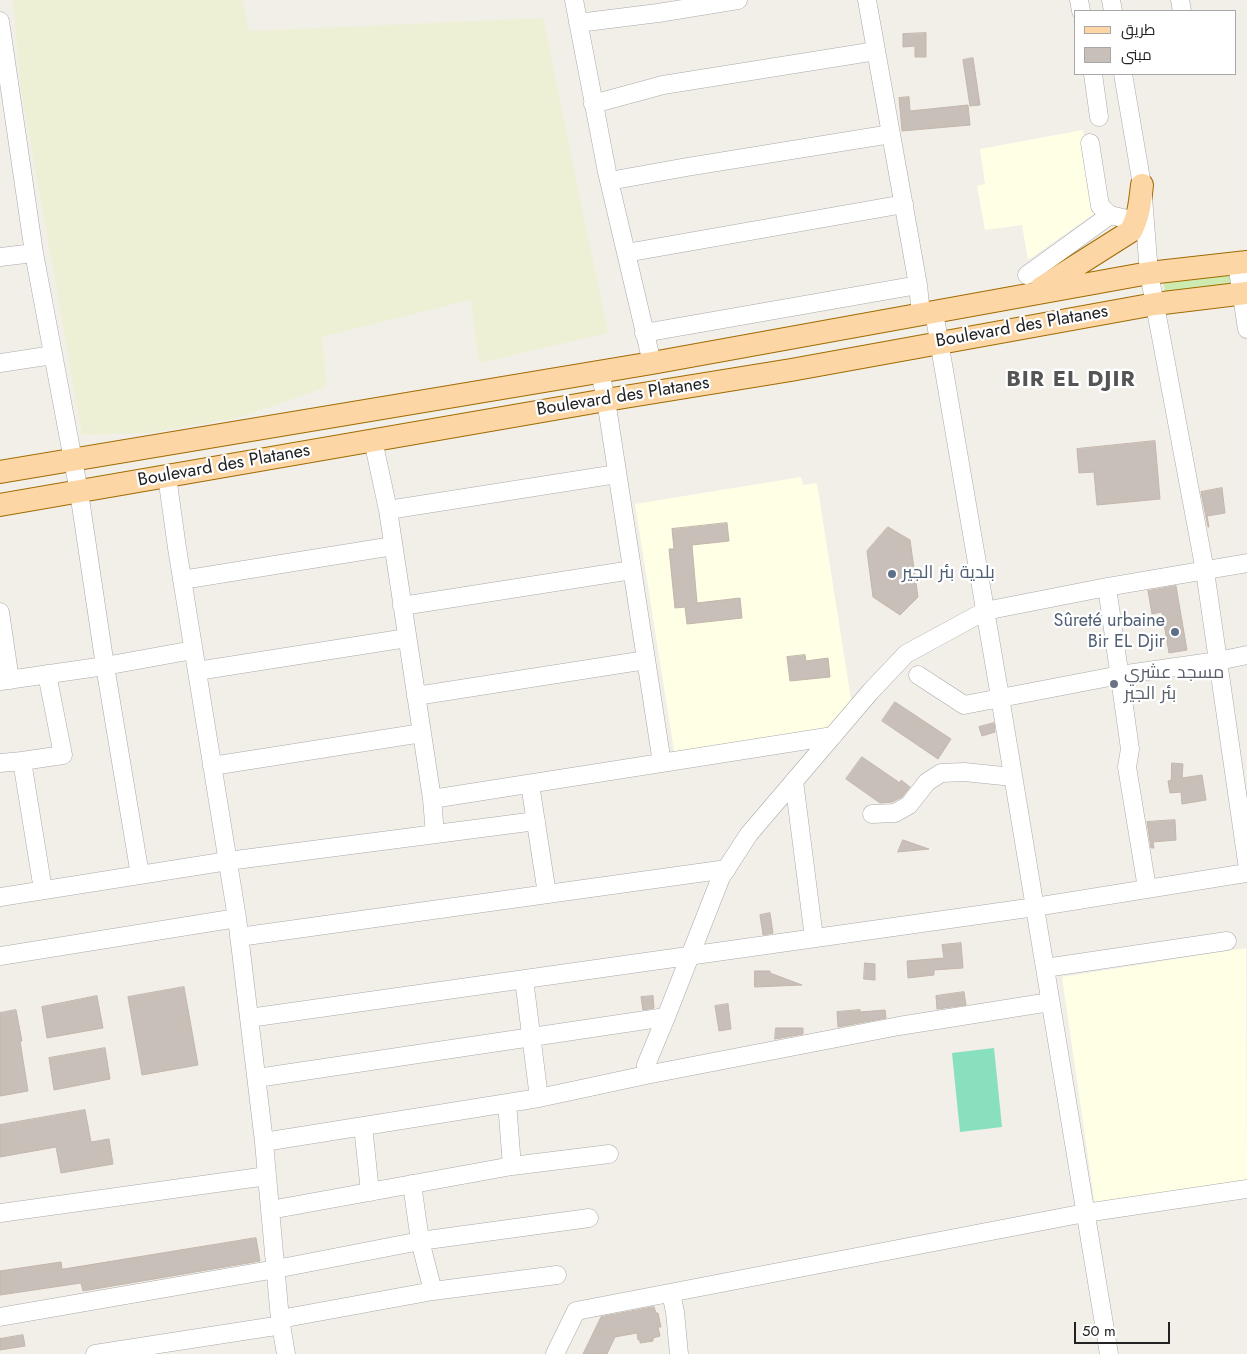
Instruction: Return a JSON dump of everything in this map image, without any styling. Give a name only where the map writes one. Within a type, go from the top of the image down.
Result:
[{"type":"main road","points":[[1029,284],[1131,231],[1139,211],[1142,185]]},
{"type":"main road","name":"Boulevard des Platanes","points":[[0,472],[600,372],[928,313],[1029,284],[1242,263]]},
{"type":"main road","name":"Boulevard des Platanes","points":[[0,505],[606,400],[791,370],[1155,304],[1244,293]]},
{"type":"street","points":[[574,0],[609,181],[652,363]]},
{"type":"street","points":[[578,23],[738,0]]},
{"type":"street","points":[[867,0],[918,285],[939,342],[986,612],[1109,1354]]},
{"type":"street","points":[[0,26],[5,90],[79,492],[105,666],[140,875]]},
{"type":"street","points":[[593,104],[663,85],[876,51]]},
{"type":"street","points":[[1093,75],[1099,117]]},
{"type":"street","points":[[1126,75],[1142,185],[1149,273],[1205,571],[1247,862]]},
{"type":"street","points":[[609,181],[891,134]]},
{"type":"street","points":[[1090,143],[1100,206],[1110,215],[1136,221]]},
{"type":"street","points":[[626,253],[904,204]]},
{"type":"street","points":[[1029,284],[1110,215]]},
{"type":"street","points":[[0,257],[34,253]]},
{"type":"street","points":[[1242,263],[1247,329]]},
{"type":"street","points":[[644,333],[918,285]]},
{"type":"street","points":[[0,363],[54,355]]},
{"type":"street","points":[[600,372],[606,400],[662,764]]},
{"type":"street","points":[[373,440],[388,510],[432,799],[435,834]]},
{"type":"street","points":[[388,510],[617,474]]},
{"type":"street","points":[[167,476],[193,650],[237,918],[257,1078],[281,1322],[286,1354]]},
{"type":"street","points":[[182,580],[393,546]]},
{"type":"street","points":[[646,1075],[646,1065],[721,877],[749,834],[871,691],[906,654],[986,612],[1107,587],[1247,563]]},
{"type":"street","points":[[402,606],[632,570]]},
{"type":"street","points":[[1107,587],[1130,749],[1127,767],[1147,888]]},
{"type":"street","points":[[0,612],[5,680],[105,666],[193,650]]},
{"type":"street","points":[[197,670],[407,638]]},
{"type":"street","points":[[918,675],[964,705],[1120,675],[1247,655]]},
{"type":"street","points":[[416,696],[646,660]]},
{"type":"street","points":[[0,763],[63,755],[48,674]]},
{"type":"street","points":[[212,766],[422,733]]},
{"type":"street","points":[[432,799],[833,736]]},
{"type":"street","points":[[22,761],[43,890]]},
{"type":"street","points":[[872,814],[895,813],[908,805],[927,782],[941,773],[964,772],[1013,777]]},
{"type":"street","points":[[794,781],[814,938]]},
{"type":"street","points":[[530,784],[547,894]]},
{"type":"street","points":[[0,897],[228,862],[536,821]]},
{"type":"street","points":[[239,937],[727,869]]},
{"type":"street","points":[[249,1018],[1035,907],[1247,873]]},
{"type":"street","points":[[0,956],[237,918]]},
{"type":"street","points":[[1045,968],[1227,941]]},
{"type":"street","points":[[524,979],[539,1098]]},
{"type":"street","points":[[264,1142],[539,1098],[646,1075],[899,1026],[1050,1002]]},
{"type":"street","points":[[257,1078],[666,1017]]},
{"type":"street","points":[[507,1103],[512,1166]]},
{"type":"street","points":[[363,1126],[370,1192]]},
{"type":"street","points":[[270,1210],[512,1166],[609,1154]]},
{"type":"street","points":[[0,1213],[266,1176]]},
{"type":"street","points":[[412,1184],[420,1241],[433,1291]]},
{"type":"street","points":[[555,1354],[576,1311],[1085,1213],[1247,1189]]},
{"type":"street","points":[[0,1318],[276,1269],[420,1241],[589,1218]]},
{"type":"street","points":[[95,1354],[281,1322],[433,1291],[557,1275]]},
{"type":"street","points":[[671,1293],[679,1354]]},
{"type":"shaded area","points":[[13,0],[243,0],[249,31],[543,18],[608,333],[479,363],[471,300],[322,337],[327,387],[241,417],[149,433],[82,435],[20,82]]},
{"type":"shaded area","points":[[1083,130],[1095,213],[1028,260],[1022,225],[985,230],[977,186],[985,184],[980,149]]},
{"type":"shaded area","points":[[801,477],[803,485],[817,483],[852,706],[831,732],[675,757],[635,504]]},
{"type":"shaded area","points":[[1246,948],[1247,1180],[1095,1205],[1062,977]]},
{"type":"green space","points":[[1229,269],[1233,288],[1166,299],[1163,280]]},
{"type":"green space","points":[[994,1048],[1002,1127],[960,1132],[952,1053]]},
{"type":"building","points":[[926,33],[926,57],[915,57],[915,46],[903,47],[903,34]]},
{"type":"building","points":[[973,58],[980,105],[970,106],[963,60]]},
{"type":"building","points":[[909,97],[910,111],[968,105],[970,125],[902,131],[899,98]]},
{"type":"building","points":[[1155,441],[1160,499],[1097,505],[1094,472],[1079,473],[1077,449]]},
{"type":"building","points":[[1222,488],[1225,513],[1207,516],[1208,527],[1201,492]]},
{"type":"building","points":[[727,523],[729,541],[692,545],[697,603],[740,598],[742,618],[687,624],[685,607],[675,608],[669,549],[674,549],[672,529]]},
{"type":"building","name":"بلدية بئر الجير","points":[[888,527],[910,540],[918,597],[900,615],[873,597],[867,551]]},
{"type":"building","name":"Sûreté urbaine Bir EL Djir","points":[[1176,586],[1187,650],[1169,653],[1162,612],[1152,614],[1148,591]]},
{"type":"building","points":[[805,655],[806,661],[828,658],[830,677],[790,681],[787,657]]},
{"type":"building","points":[[895,702],[951,739],[938,759],[882,721]]},
{"type":"building","points":[[994,723],[995,732],[982,736],[979,727]]},
{"type":"building","points":[[862,757],[900,783],[901,780],[910,787],[902,797],[892,802],[880,803],[846,779]]},
{"type":"building","points":[[1172,763],[1183,764],[1182,778],[1202,775],[1206,800],[1182,804],[1181,792],[1170,793],[1168,781],[1171,780]]},
{"type":"building","points":[[1175,820],[1176,840],[1153,842],[1154,848],[1151,848],[1147,822]]},
{"type":"building","points":[[903,840],[929,849],[898,852]]},
{"type":"building","points":[[770,913],[773,933],[763,935],[760,915]]},
{"type":"building","points":[[961,943],[963,968],[934,970],[934,975],[908,978],[907,961],[944,958],[942,945]]},
{"type":"building","points":[[865,963],[875,964],[875,980],[864,979]]},
{"type":"building","points":[[755,971],[770,971],[770,973],[802,985],[755,987]]},
{"type":"building","points":[[184,987],[198,1065],[142,1075],[128,997]]},
{"type":"building","points":[[964,992],[966,1005],[937,1009],[936,996]]},
{"type":"building","points":[[97,996],[103,1028],[47,1038],[42,1007]]},
{"type":"building","points":[[653,996],[654,1008],[643,1010],[641,997]]},
{"type":"building","points":[[728,1004],[731,1029],[719,1031],[715,1006]]},
{"type":"building","points":[[16,1010],[28,1091],[0,1096],[0,1013]]},
{"type":"building","points":[[860,1010],[860,1012],[885,1010],[886,1018],[838,1027],[837,1012]]},
{"type":"building","points":[[776,1028],[803,1028],[803,1034],[775,1039]]},
{"type":"building","points":[[105,1048],[110,1079],[54,1090],[49,1058]]},
{"type":"building","points":[[85,1110],[91,1142],[109,1139],[113,1164],[61,1173],[56,1147],[0,1157],[0,1125]]},
{"type":"building","points":[[256,1238],[260,1261],[83,1291],[81,1283],[0,1295],[0,1271],[61,1262],[62,1269]]},
{"type":"building","points":[[654,1307],[656,1313],[658,1313],[661,1327],[658,1327],[660,1336],[653,1338],[653,1341],[640,1343],[637,1333],[615,1337],[607,1354],[583,1354],[601,1317]]},
{"type":"building","points":[[23,1335],[25,1346],[0,1350],[0,1339]]},
{"type":"place","name":"بلدية بئر الجير","points":[[892,574]]},
{"type":"place","name":"Sûreté urbaine Bir EL Djir","points":[[1175,632]]},
{"type":"place","name":"مسجد عشري بئر الجير","points":[[1114,684]]},
{"type":"district","name":"BIR EL DJIR","points":[[1071,381]]}]
